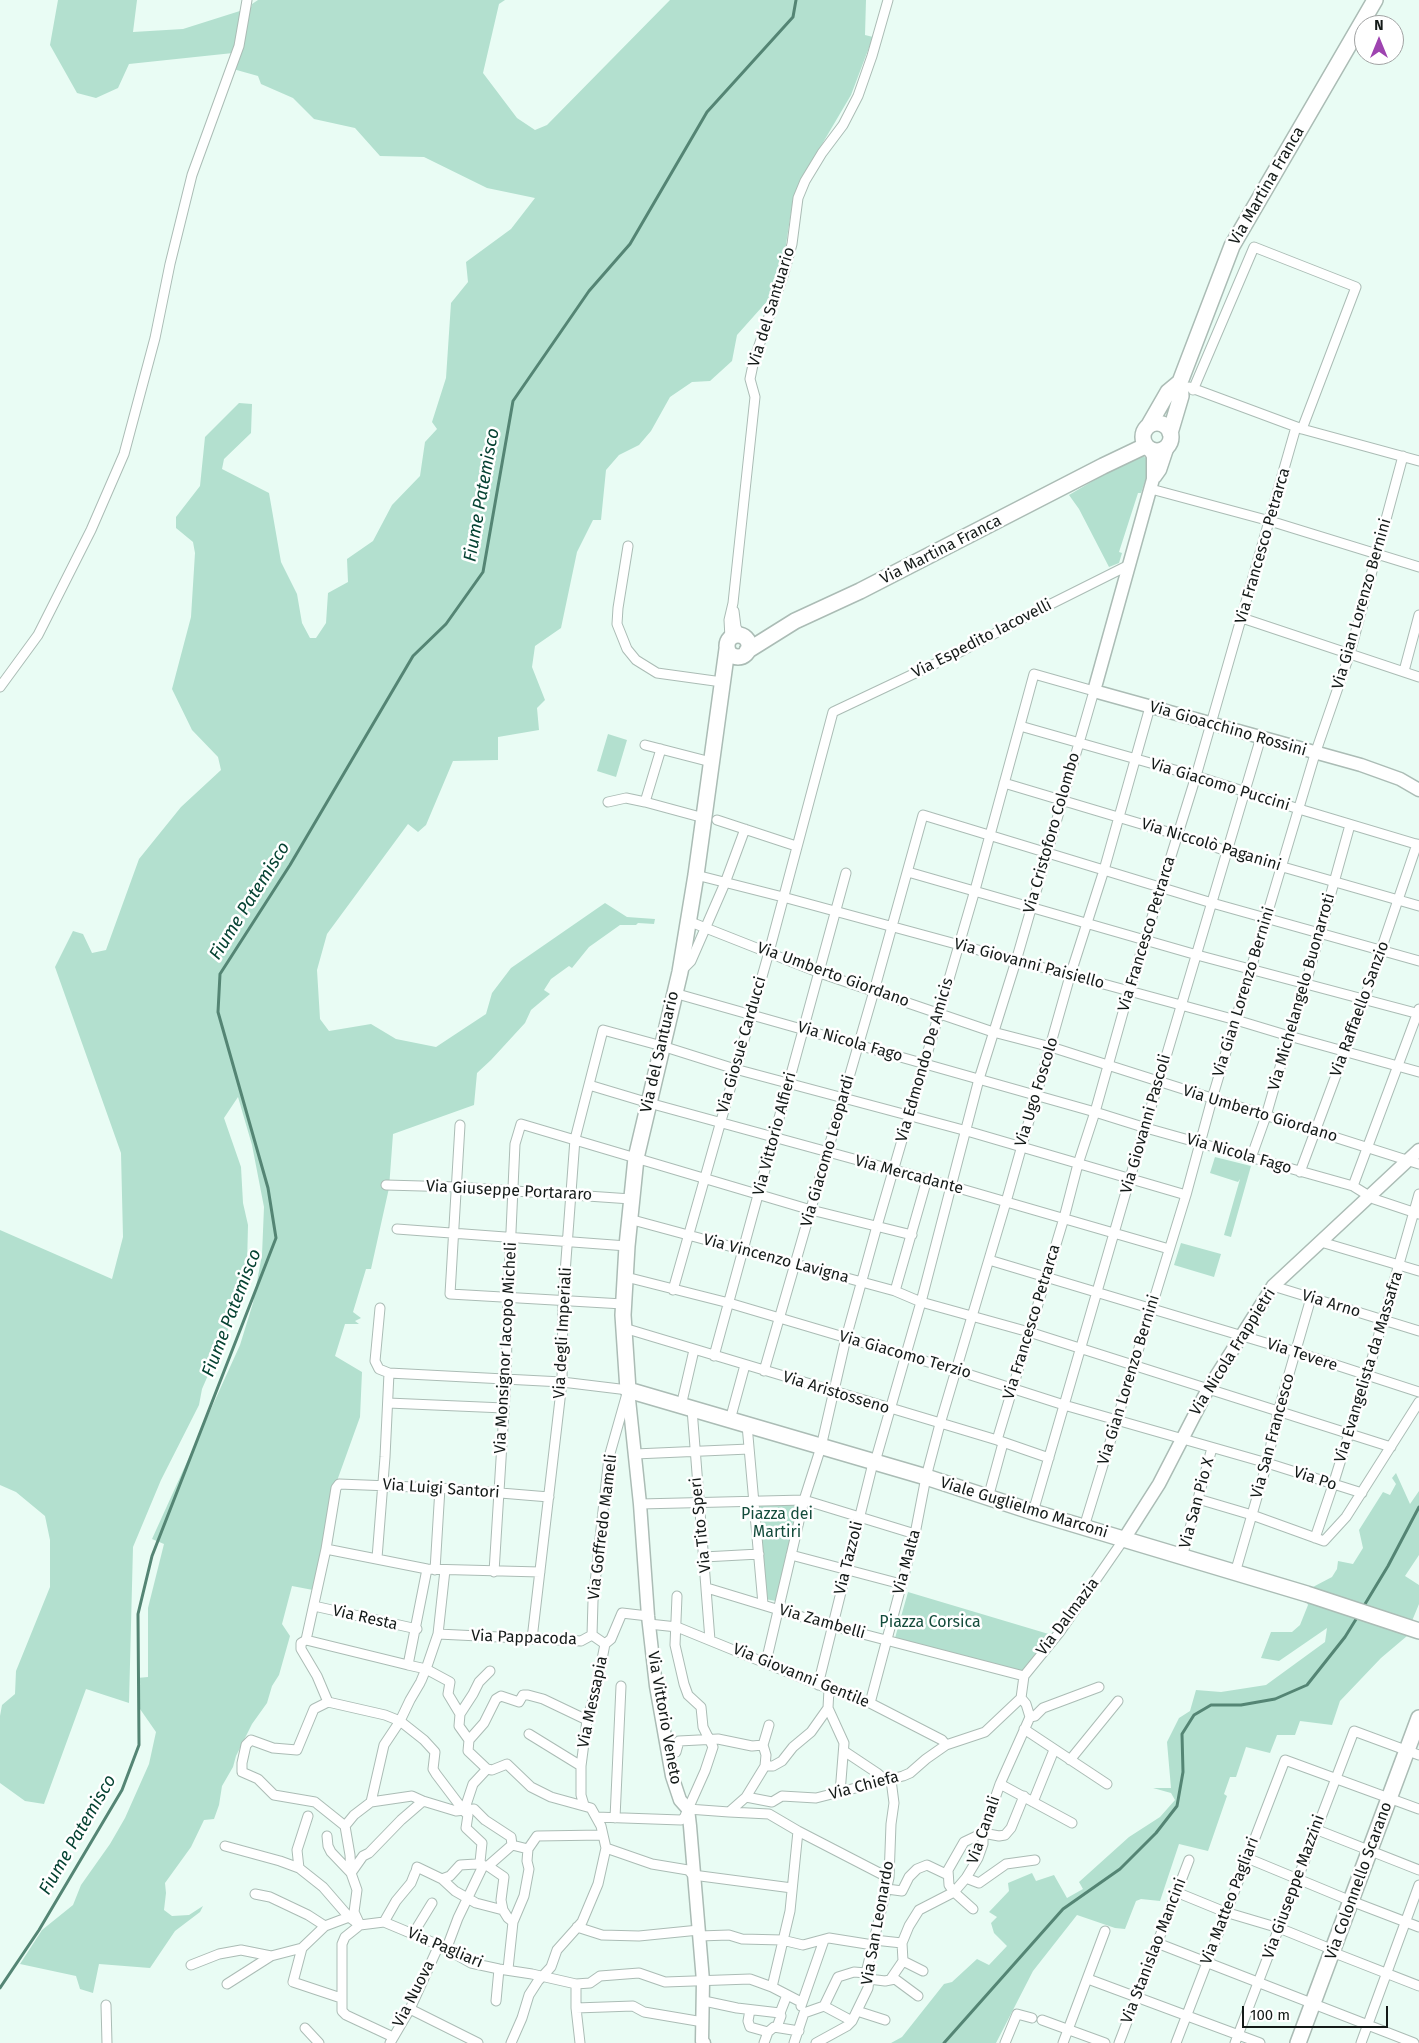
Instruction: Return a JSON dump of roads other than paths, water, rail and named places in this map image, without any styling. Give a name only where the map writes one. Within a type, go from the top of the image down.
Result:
[{"type":"main road","name":"Via Martina Franca","points":[[1169,440],[1181,396],[1180,382],[1232,246],[1375,0]]},
{"type":"main road","name":"Via Martina Franca","points":[[739,644],[778,631],[869,587],[1102,466],[1147,438],[1168,392],[1180,382]]},
{"type":"main road","points":[[1162,424],[1169,440],[1157,452],[1147,438],[1162,424]]},
{"type":"main road","name":"Via del Santuario","points":[[628,1390],[623,1304],[629,1219],[636,1158],[680,972],[696,875],[711,819],[711,762],[722,682],[739,644]]},
{"type":"main road","name":"Via del Santuario","points":[[717,716],[732,676],[739,644]]},
{"type":"main road","name":"Viale Guglielmo Marconi","points":[[628,1390],[926,1477],[1033,1512],[1417,1626]]},
{"type":"main road","name":"Via Colonnello Scarano","points":[[1298,2043],[1313,2004],[1329,1950],[1351,1901],[1390,1798],[1413,1753],[1419,1718]]},
{"type":"street","points":[[0,687],[38,635],[91,530],[124,454],[155,338],[170,264],[192,176],[239,46],[247,0]]},
{"type":"street","name":"Via del Santuario","points":[[739,644],[733,603],[755,397],[750,379],[754,360],[784,274],[792,244],[798,198],[805,181],[822,153],[843,125],[858,96],[888,0]]},
{"type":"street","name":"Via Francesco Petrarca","points":[[988,1498],[1013,1388],[1064,1218],[1078,1164],[1096,1112],[1144,939],[1163,887],[1270,521],[1299,428],[1356,287],[1254,247],[1193,390]]},
{"type":"street","points":[[1180,382],[1193,390],[1299,428],[1419,461]]},
{"type":"street","name":"Via Cristoforo Colombo","points":[[921,1302],[979,1079],[1016,961],[1152,484],[1154,456],[1147,438]]},
{"type":"street","name":"Via Cristoforo Colombo","points":[[1152,484],[1160,470],[1169,440]]},
{"type":"street","name":"Via Gian Lorenzo Bernini","points":[[1084,1527],[1186,1195],[1212,1099],[1315,754],[1350,653],[1403,456]]},
{"type":"street","points":[[1152,484],[1419,567]]},
{"type":"street","points":[[628,546],[617,624],[627,648],[636,660],[657,673],[722,682]]},
{"type":"street","name":"Via Espedito Iacovelli","points":[[834,712],[962,651],[1037,610],[1129,565]]},
{"type":"street","points":[[1404,671],[1419,616]]},
{"type":"street","points":[[1242,618],[1419,677]]},
{"type":"street","name":"Via Gioacchino Rossini","points":[[1034,674],[1262,737],[1315,754],[1361,765],[1400,779],[1419,790]]},
{"type":"street","name":"Via Edmondo De Amicis","points":[[766,1662],[804,1500],[822,1447],[846,1338],[908,1116],[975,890],[1034,674]]},
{"type":"street","name":"Via Ugo Foscolo","points":[[926,1477],[955,1370],[1006,1202],[1020,1147],[1051,1047],[1070,976],[1104,870],[1150,707]]},
{"type":"street","name":"Via Giosuè Carducci","points":[[673,1290],[706,1180],[720,1122],[769,952],[782,897],[834,712]]},
{"type":"street","name":"Via Giacomo Puccini","points":[[1020,726],[1136,758],[1418,845]]},
{"type":"street","name":"Via Giovanni Pascoli","points":[[1033,1512],[1158,1082],[1262,737]]},
{"type":"street","points":[[645,745],[711,762]]},
{"type":"street","points":[[645,802],[661,749]]},
{"type":"street","name":"Via Niccolò Paganini","points":[[1004,783],[1227,851],[1419,906]]},
{"type":"street","points":[[608,802],[626,798],[645,802],[711,819],[796,846]]},
{"type":"street","name":"Via Giacomo Leopardi","points":[[764,1371],[923,815],[990,835]]},
{"type":"street","name":"Via Michelangelo Buonarroti","points":[[1251,1158],[1266,1116],[1288,1036],[1306,984],[1350,824]]},
{"type":"street","points":[[680,972],[691,961],[725,883],[745,829]]},
{"type":"street","points":[[990,835],[1212,903],[1419,961]]},
{"type":"street","name":"Via Raffaello Sanzio","points":[[1300,1172],[1364,1000],[1418,845]]},
{"type":"street","points":[[908,872],[1364,1000],[1418,1012],[1353,1186]]},
{"type":"street","name":"Via Vittorio Alfieri","points":[[714,1356],[846,873]]},
{"type":"street","name":"Via Giovanni Paisiello","points":[[696,875],[958,944],[1419,1072]]},
{"type":"street","name":"Via Umberto Giordano","points":[[688,921],[820,973],[993,1032],[1051,1047],[1413,1162]]},
{"type":"street","name":"Via Nicola Fago","points":[[674,993],[1353,1186],[1370,1195],[1417,1213]]},
{"type":"street","name":"Via degli Imperiali","points":[[532,1639],[562,1382],[563,1300],[575,1139],[603,1030],[662,1046]]},
{"type":"street","points":[[662,1046],[735,1069],[967,1131],[1186,1195]]},
{"type":"street","name":"Via Mercadante","points":[[589,1085],[927,1179],[1169,1249]]},
{"type":"street","name":"Via Monsignor Iacopo Micheli","points":[[494,1572],[506,1379],[516,1144],[521,1124],[575,1139]]},
{"type":"street","points":[[460,1125],[450,1294],[623,1304]]},
{"type":"street","points":[[575,1139],[706,1180],[811,1210],[912,1235]]},
{"type":"street","name":"Via Nicola Frappietri","points":[[1124,1539],[1159,1484],[1208,1389],[1272,1286],[1370,1195],[1413,1162],[1419,1150]]},
{"type":"street","points":[[895,1291],[927,1179]]},
{"type":"street","name":"Via Giuseppe Portararo","points":[[386,1185],[457,1187],[631,1199]]},
{"type":"street","name":"Via Evangelista da Massafra","points":[[1314,1538],[1333,1485],[1367,1376],[1382,1320],[1417,1213],[1419,1194]]},
{"type":"street","name":"Via Vincenzo Lavigna","points":[[629,1219],[895,1291],[921,1302],[1030,1332],[1135,1364],[1278,1412],[1391,1446]]},
{"type":"street","points":[[397,1229],[567,1240],[627,1246]]},
{"type":"street","points":[[1321,1242],[1419,1271]]},
{"type":"street","name":"Via Tevere","points":[[989,1260],[1097,1294],[1296,1352],[1419,1392]]},
{"type":"street","name":"Via Giacomo Terzio","points":[[626,1277],[729,1304],[955,1370],[1064,1405],[1182,1438]]},
{"type":"street","name":"Via Arno","points":[[1272,1286],[1419,1331]]},
{"type":"street","name":"Via San Francesco","points":[[1236,1573],[1268,1463],[1278,1412],[1311,1298]]},
{"type":"street","name":"Via Tazzoli","points":[[818,1685],[873,1463],[875,1462],[891,1409],[921,1302]]},
{"type":"street","points":[[380,1308],[375,1361],[379,1370],[389,1373],[562,1382],[628,1390]]},
{"type":"street","name":"Via Aristosseno","points":[[624,1328],[1049,1458]]},
{"type":"street","name":"Via Tito Speri","points":[[694,1350],[686,1407],[694,1452],[710,1640]]},
{"type":"street","points":[[730,1420],[745,1365]]},
{"type":"street","points":[[377,1558],[389,1373]]},
{"type":"street","name":"Via Vittorio Veneto","points":[[628,1390],[640,1504],[648,1620],[656,1686],[672,1776],[680,1800],[688,1809],[703,1981],[703,2042]]},
{"type":"street","name":"Via Goffredo Mameli","points":[[592,1635],[593,1601],[609,1457],[628,1390]]},
{"type":"street","points":[[1198,1499],[1252,1515],[1324,1541],[1346,1517],[1419,1402]]},
{"type":"street","points":[[388,1403],[504,1408]]},
{"type":"street","points":[[747,1425],[763,1604]]},
{"type":"street","name":"Via Po","points":[[1182,1438],[1362,1493]]},
{"type":"street","name":"Via San Pio X","points":[[1182,1557],[1212,1448]]},
{"type":"street","points":[[635,1454],[749,1449]]},
{"type":"street","name":"Via Malta","points":[[870,1704],[915,1534],[926,1477]]},
{"type":"street","name":"Via Luigi Santori","points":[[326,1549],[336,1488],[339,1484],[440,1488],[549,1496]]},
{"type":"street","points":[[371,1802],[384,1745],[400,1721],[420,1682],[438,1634],[436,1569],[440,1488]]},
{"type":"street","points":[[640,1504],[804,1500],[915,1534]]},
{"type":"street","name":"Via Dalmazia","points":[[1024,1676],[1059,1633],[1124,1539]]},
{"type":"street","points":[[306,1640],[326,1549],[436,1569],[540,1572]]},
{"type":"street","points":[[704,1557],[759,1554]]},
{"type":"street","points":[[791,1555],[901,1584]]},
{"type":"street","points":[[408,1665],[436,1569]]},
{"type":"street","name":"Via Zambelli","points":[[707,1588],[832,1626],[1024,1676]]},
{"type":"street","points":[[596,1817],[681,1820],[705,1771],[713,1747],[703,1727],[700,1707],[688,1695],[684,1684],[675,1645],[677,1596]]},
{"type":"street","name":"Via Resta","points":[[314,1606],[417,1629]]},
{"type":"street","name":"Via Messapia","points":[[584,1805],[581,1795],[581,1766],[587,1720],[596,1690],[605,1644],[611,1639],[622,1613],[648,1620]]},
{"type":"street","name":"Via Giovanni Gentile","points":[[648,1620],[676,1627],[766,1662],[818,1685],[870,1704],[942,1740],[946,1745]]},
{"type":"street","name":"Via Pappacoda","points":[[438,1634],[581,1641],[592,1635],[605,1644]]},
{"type":"street","points":[[328,1702],[317,1676],[301,1649],[301,1642],[306,1640],[426,1669],[450,1682],[448,1694],[460,1714],[460,1726],[469,1740]]},
{"type":"street","points":[[460,1714],[474,1694],[479,1682],[490,1671]]},
{"type":"street","points":[[1024,1676],[1021,1698],[1026,1704],[1030,1717],[1035,1716],[1043,1708],[1099,1687]]},
{"type":"street","points":[[615,1818],[621,1686]]},
{"type":"street","points":[[829,1689],[828,1708],[844,1743],[840,1793]]},
{"type":"street","points":[[511,2043],[522,2018],[529,1995],[551,1967],[557,1950],[582,1922],[598,1884],[606,1848],[603,1835],[591,1808],[550,1797],[531,1787],[507,1764],[492,1770],[487,1769],[468,1751],[469,1740],[484,1723],[496,1699],[501,1696],[519,1702],[523,1695],[543,1699],[587,1720]]},
{"type":"street","name":"Via Chiefa","points":[[772,1802],[782,1796],[816,1798],[840,1793],[910,1773],[926,1758],[946,1745],[985,1732],[1021,1698]]},
{"type":"street","points":[[1070,1760],[1118,1701]]},
{"type":"street","points":[[360,1925],[354,1912],[357,1890],[351,1873],[350,1855],[344,1826],[315,1802],[274,1795],[258,1779],[242,1772],[246,1745],[251,1740],[273,1748],[296,1750],[314,1709],[328,1702],[360,1708],[400,1721],[424,1740],[435,1752],[434,1769],[436,1774],[468,1815],[466,1828],[482,1843],[480,1862],[504,1877],[501,1897],[503,1910],[513,1922]]},
{"type":"street","points":[[765,1766],[773,1766],[782,1761],[793,1747],[811,1732],[828,1708]]},
{"type":"street","name":"Via Canali","points":[[902,1943],[909,1926],[919,1910],[954,1892],[966,1878],[978,1858],[983,1844],[983,1833],[1000,1784],[1030,1717]]},
{"type":"street","points":[[729,1812],[746,1797],[765,1766],[766,1756],[763,1745],[769,1725]]},
{"type":"street","points":[[1024,1729],[1107,1784]]},
{"type":"street","name":"Via Giuseppe Mazzini","points":[[1237,2039],[1315,1829],[1354,1731],[1413,1753]]},
{"type":"street","points":[[529,1734],[581,1766]]},
{"type":"street","points":[[668,1753],[676,1752],[679,1741],[718,1739],[752,1746],[763,1745]]},
{"type":"street","points":[[1033,1802],[1054,1750]]},
{"type":"street","points":[[844,1751],[888,1780]]},
{"type":"street","name":"Via Matteo Pagliari","points":[[1176,2043],[1285,1760],[1335,1779]]},
{"type":"street","points":[[464,1810],[473,1784],[487,1769]]},
{"type":"street","points":[[1335,1779],[1419,1809]]},
{"type":"street","name":"Via San Leonardo","points":[[852,2021],[868,1988],[868,1976],[874,1942],[890,1878],[894,1803],[888,1780]]},
{"type":"street","points":[[1000,1784],[1072,1823]]},
{"type":"street","points":[[344,1826],[354,1815],[371,1802],[408,1796],[423,1802],[456,1810],[474,1809],[485,1820],[511,1837],[512,1845]]},
{"type":"street","points":[[974,1909],[954,1892],[949,1885],[948,1870],[964,1842],[983,1833],[999,1836],[1005,1835],[1024,1796]]},
{"type":"street","points":[[746,1797],[772,1802],[769,1814]]},
{"type":"street","points":[[351,1873],[363,1856],[423,1802]]},
{"type":"street","points":[[688,1809],[769,1814],[890,1878]]},
{"type":"street","points":[[299,1868],[297,1850],[308,1816]]},
{"type":"street","points":[[1315,1829],[1419,1870]]},
{"type":"street","points":[[772,1987],[790,1911],[798,1831]]},
{"type":"street","points":[[496,2001],[513,1922],[521,1904],[527,1882],[529,1869],[527,1861],[528,1849],[537,1836],[603,1835]]},
{"type":"street","points":[[327,1836],[331,1852],[351,1873]]},
{"type":"street","points":[[512,1845],[528,1849]]},
{"type":"street","points":[[485,1866],[512,1845]]},
{"type":"street","points":[[225,1846],[299,1868],[323,1887],[349,1918],[360,1925]]},
{"type":"street","points":[[606,1848],[652,1864],[688,1870],[693,1875],[792,1888]]},
{"type":"street","points":[[1247,1858],[1419,1927]]},
{"type":"street","points":[[966,1878],[978,1883],[1006,1864],[1035,1860]]},
{"type":"street","name":"Via Stanislao Mancini","points":[[1119,2043],[1189,1860]]},
{"type":"street","points":[[442,1879],[450,1876],[460,1866],[476,1864],[485,1866]]},
{"type":"street","name":"Via Nuova","points":[[391,2040],[410,2009],[485,1866]]},
{"type":"street","points":[[887,1888],[902,1890],[909,1877],[917,1869],[927,1866],[948,1875]]},
{"type":"street","points":[[391,2040],[342,2011],[342,1944],[345,1937],[360,1925],[384,1922],[396,1901],[407,1889],[417,1867],[442,1879],[454,1891],[476,1902],[503,1910]]},
{"type":"street","points":[[1361,2043],[1419,1885]]},
{"type":"street","points":[[1176,1892],[1226,1912],[1279,1928],[1419,1986]]},
{"type":"street","points":[[255,1894],[278,1901],[308,1915],[325,1926]]},
{"type":"street","points":[[412,1934],[432,1902]]},
{"type":"street","points":[[227,1984],[271,1956],[302,1948],[325,1926],[349,1918]]},
{"type":"street","name":"Via Pagliari","points":[[384,1922],[472,1963],[544,1976],[576,1984]]},
{"type":"street","points":[[577,1927],[602,1934],[639,1936],[699,1933],[729,1935],[742,1939],[782,1940],[803,1945],[829,1938],[902,1943],[903,1960],[890,1980]]},
{"type":"street","points":[[1063,2043],[1105,1931]]},
{"type":"street","points":[[794,2043],[804,2013],[800,2007],[801,2002],[824,1940]]},
{"type":"street","points":[[1157,1943],[1414,2043]]},
{"type":"street","points":[[302,1948],[293,1982],[341,1998]]},
{"type":"street","points":[[191,1965],[219,1954],[241,1950],[271,1956]]},
{"type":"street","points":[[903,1960],[922,1971]]},
{"type":"street","points":[[804,2013],[824,2006],[838,1978],[854,1972],[885,1981],[899,1981],[918,1996]]},
{"type":"street","points":[[580,2043],[576,2008],[576,1984],[590,1983],[600,1976],[639,1973],[665,1982],[745,1978],[772,1987],[801,2002]]},
{"type":"street","points":[[1088,1979],[1187,2015],[1237,2039],[1260,2043]]},
{"type":"street","points":[[778,2027],[780,2013],[787,1995]]},
{"type":"street","points":[[704,2001],[750,2010],[780,2013]]},
{"type":"street","points":[[106,2005],[107,2043]]},
{"type":"street","points":[[576,2008],[633,2006],[644,2012],[703,2022]]},
{"type":"street","points":[[816,2043],[847,2026],[852,2021],[824,2006]]},
{"type":"street","points":[[410,2009],[478,2043]]},
{"type":"street","points":[[750,2010],[748,2021],[750,2026],[768,2032]]},
{"type":"street","points":[[857,2011],[885,2020]]},
{"type":"street","points":[[1004,2043],[1017,2014],[1032,2018]]},
{"type":"street","points":[[1042,2020],[1105,2043]]},
{"type":"street","points":[[764,2043],[768,2032],[772,2028],[778,2027],[799,2031]]},
{"type":"street","points":[[305,2028],[319,2043]]},
{"type":"waterway","name":"Fiume Patemisco","points":[[0,1988],[39,1930],[122,1790],[139,1745],[138,1614],[152,1556],[276,1238],[268,1188],[218,1012],[220,974],[290,865],[413,656],[446,624],[483,572],[513,401],[589,291],[630,244],[707,112],[793,17],[796,0]]},
{"type":"waterway","points":[[1362,1609],[1388,1566],[1419,1507]]},
{"type":"waterway","points":[[944,2043],[1063,1909],[1120,1869],[1156,1833],[1177,1806],[1183,1772],[1182,1734],[1194,1715],[1211,1705],[1241,1705],[1275,1699],[1307,1685],[1345,1637],[1358,1616]]},
{"type":"park label","name":"Piazza dei Martiri","points":[[777,1524]]},
{"type":"park label","name":"Piazza Corsica","points":[[930,1623]]}]
